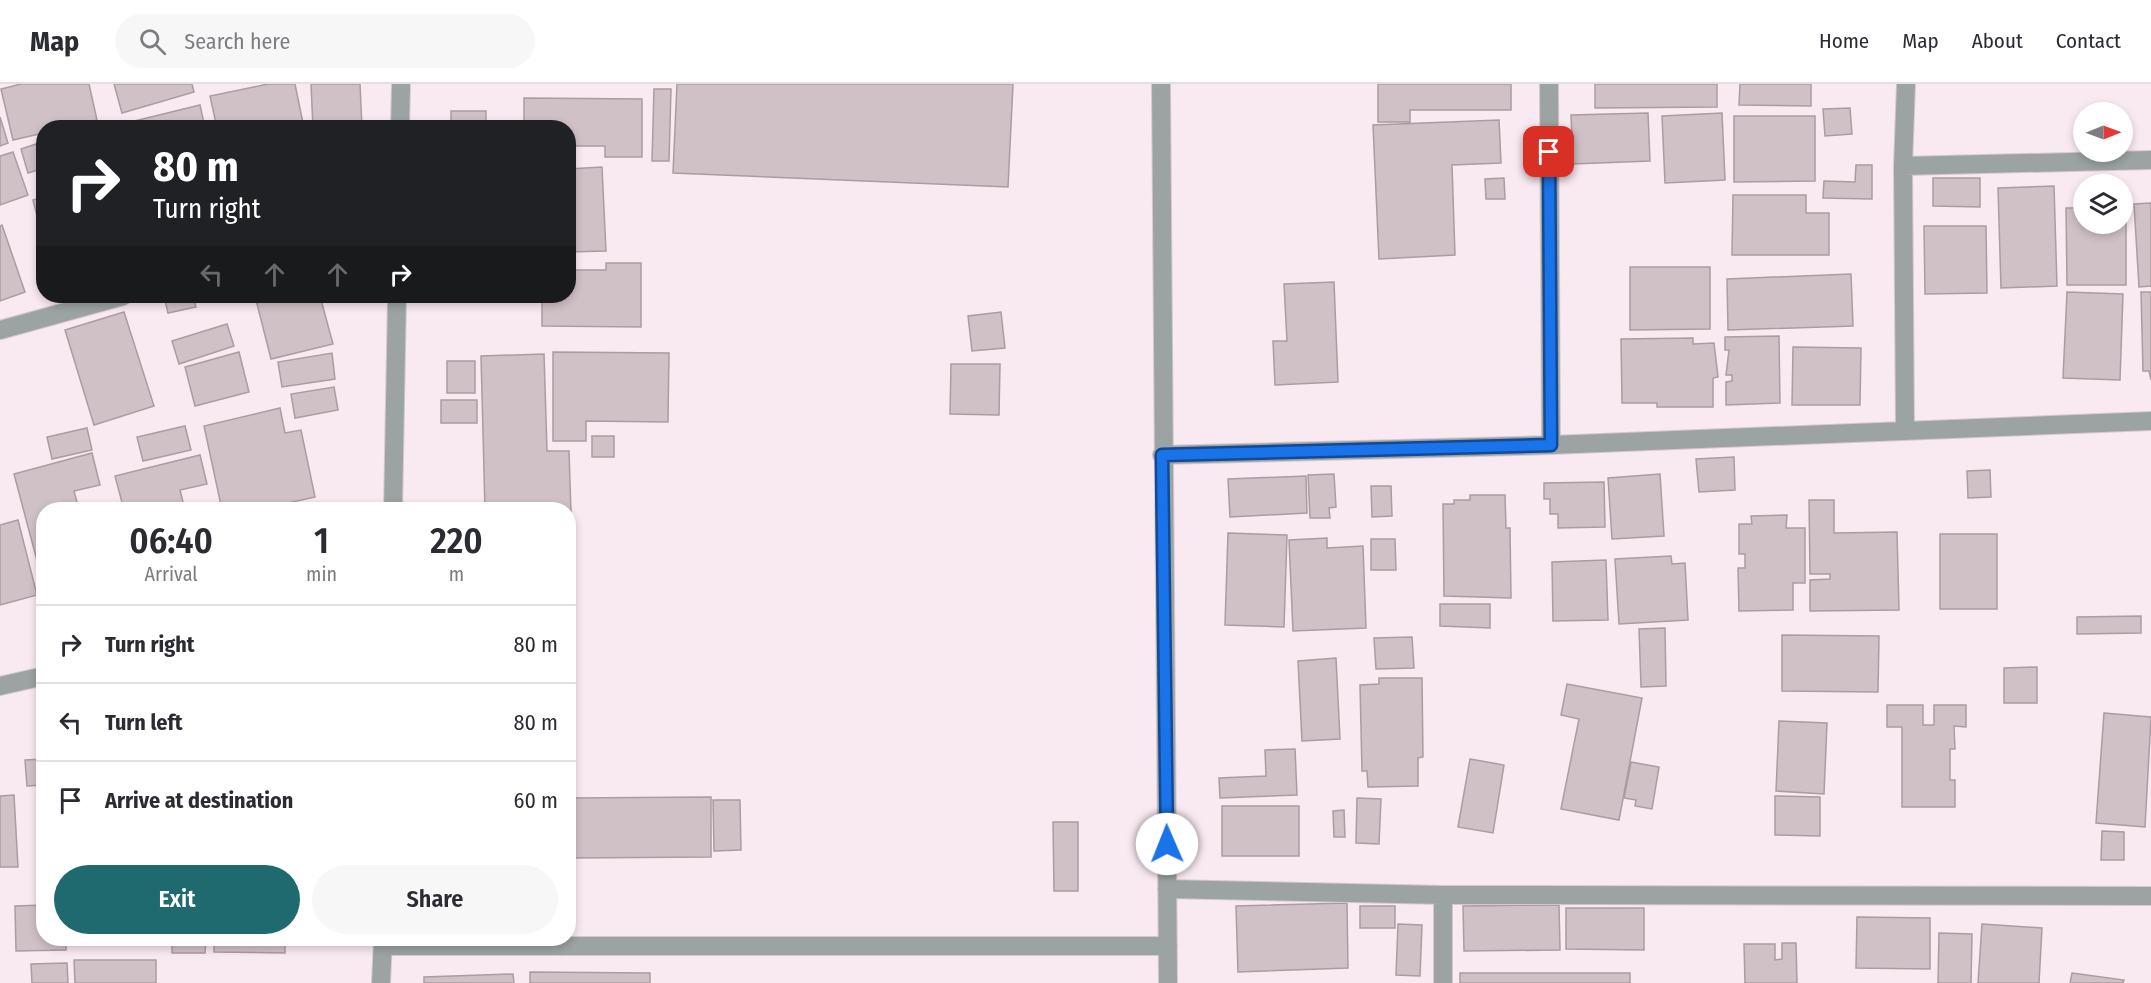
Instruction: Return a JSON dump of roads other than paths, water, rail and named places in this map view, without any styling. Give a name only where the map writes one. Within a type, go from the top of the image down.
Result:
[{"type":"street","points":[[400,120],[401,84]]},
{"type":"street","points":[[1161,84],[1162,455],[1168,983]]},
{"type":"street","points":[[1549,84],[1551,445]]},
{"type":"street","points":[[1905,429],[1903,166],[1906,84]]},
{"type":"street","points":[[1903,166],[2151,160]]},
{"type":"street","points":[[0,330],[98,303]]},
{"type":"street","points":[[393,502],[397,303]]},
{"type":"street","points":[[1162,455],[1551,445],[1905,429],[2151,421]]},
{"type":"street","points":[[0,686],[36,678]]},
{"type":"street","points":[[1167,889],[1443,895],[2151,896]]},
{"type":"street","points":[[1443,895],[1443,983]]},
{"type":"street","points":[[576,943],[1168,946]]},
{"type":"street","points":[[381,983],[383,946]]}]
